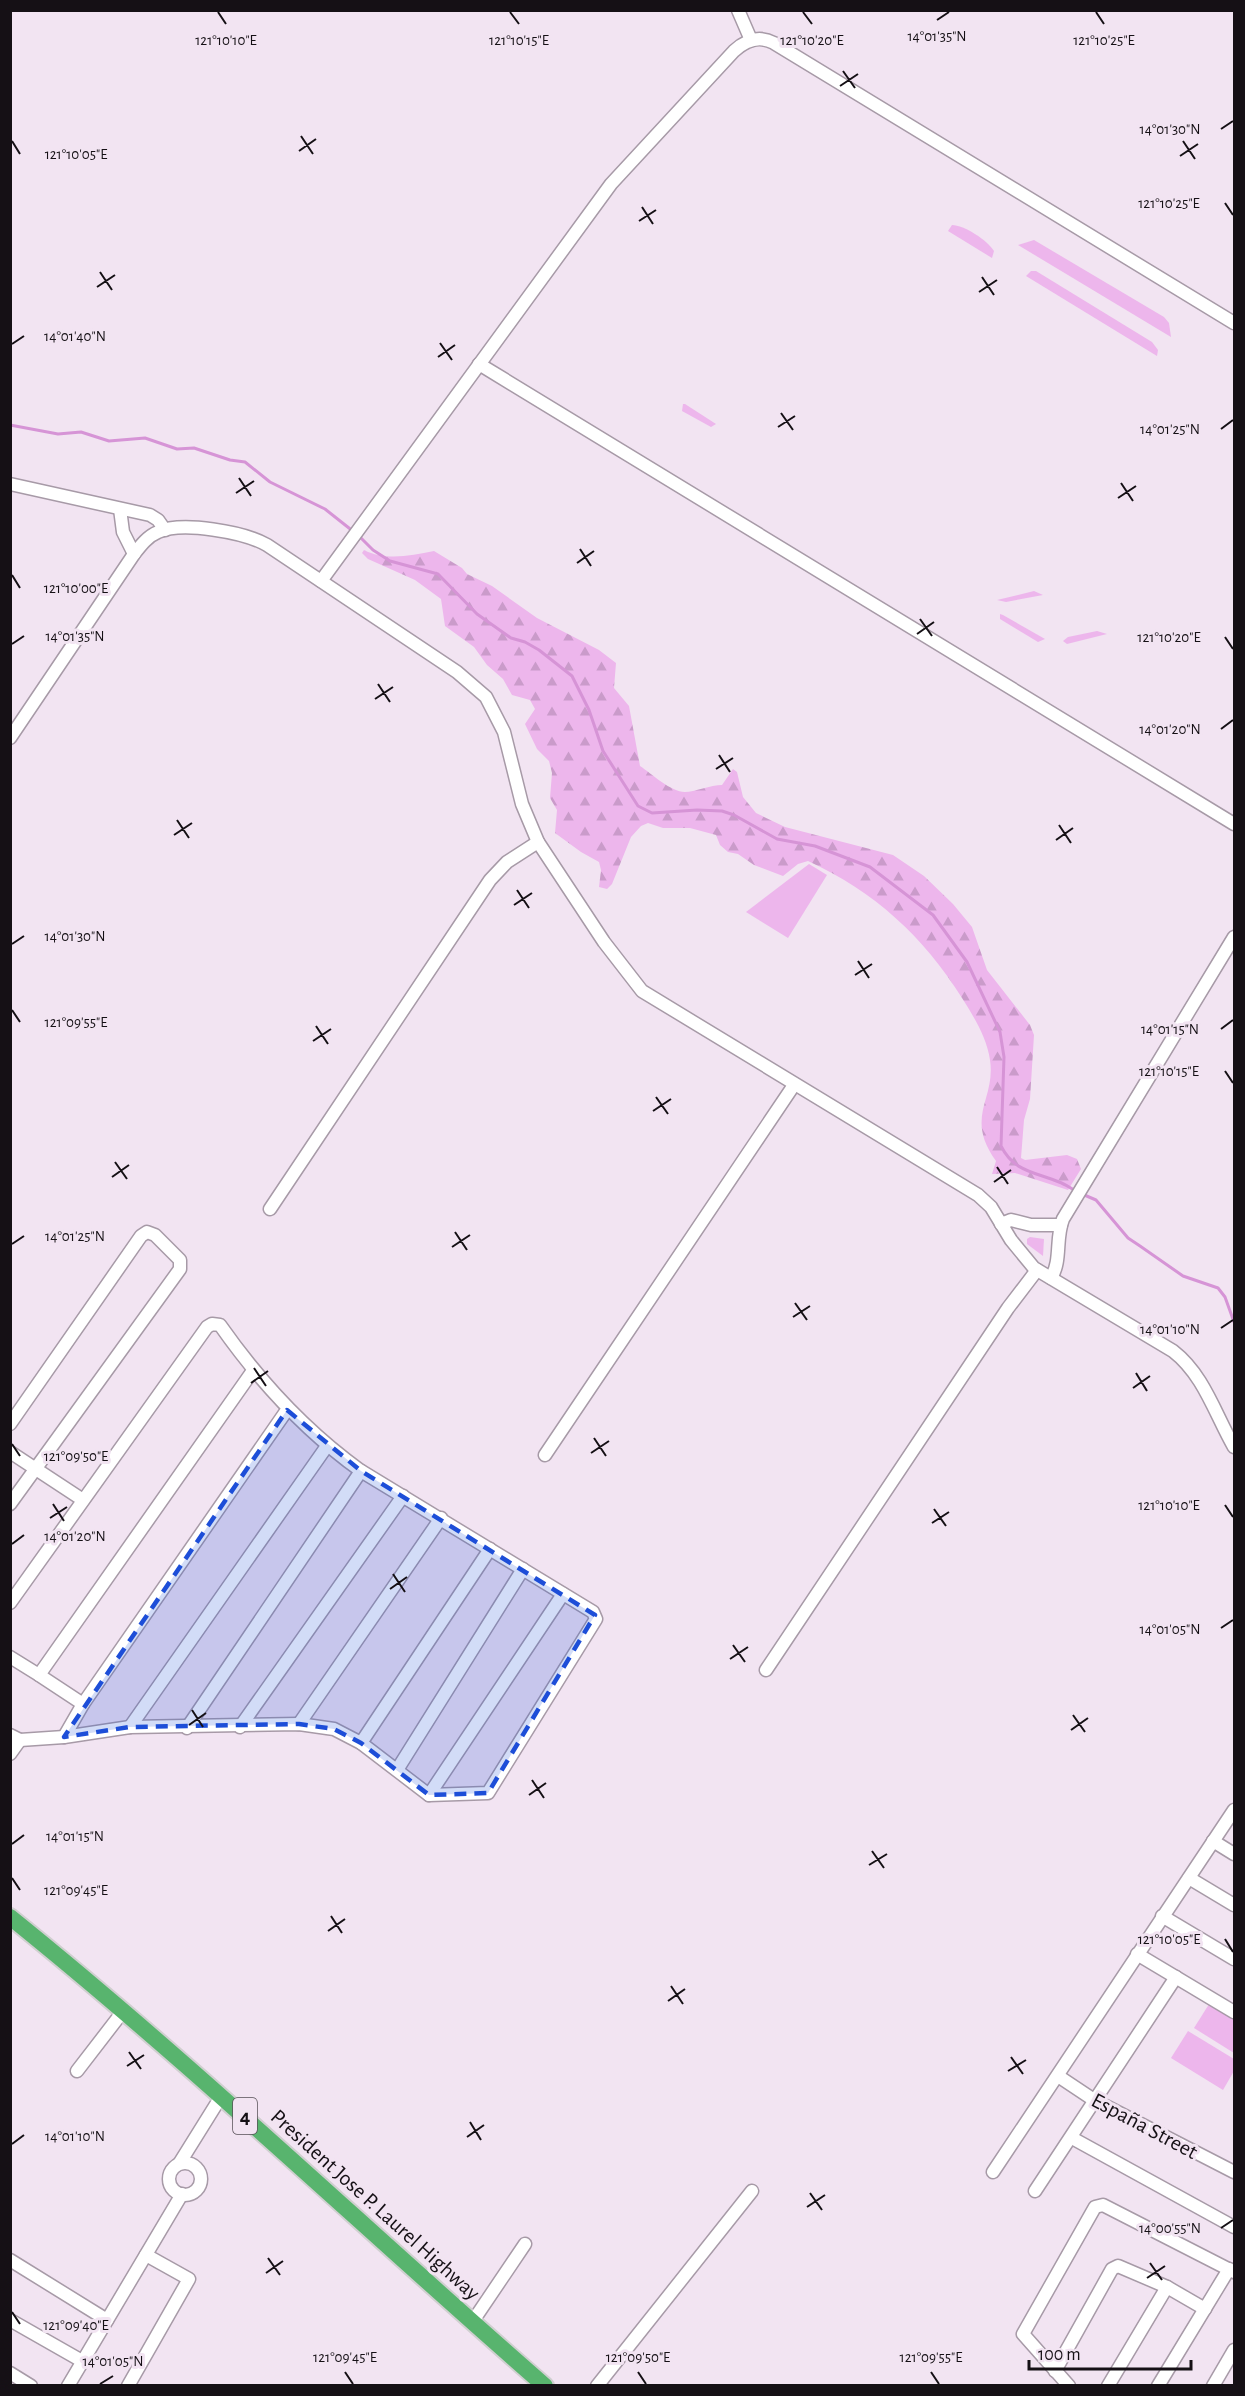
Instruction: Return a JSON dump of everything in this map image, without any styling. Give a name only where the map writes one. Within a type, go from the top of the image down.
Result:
[{"type":"highway","name":"President Jose P. Laurel Highway","points":[[10,1917],[124,2010],[222,2095],[545,2385]]},
{"type":"street","points":[[738,10],[751,40]]},
{"type":"street","points":[[321,581],[616,177],[734,51],[751,40],[770,41],[1234,323]]},
{"type":"street","points":[[479,364],[1234,824]]},
{"type":"street","points":[[10,484],[154,517],[165,530]]},
{"type":"street","points":[[120,509],[123,532],[134,554]]},
{"type":"street","points":[[10,738],[134,554],[149,538],[165,530],[190,528],[252,539],[267,545],[457,672],[486,697],[501,724],[522,804],[538,842],[591,922],[642,991],[978,1195],[991,1207],[1017,1248],[1037,1270],[1182,1359],[1202,1384],[1234,1447]]},
{"type":"street","points":[[270,1209],[490,879],[507,862],[538,842]]},
{"type":"street","points":[[1051,1278],[1057,1265],[1061,1226],[1072,1205],[1234,937]]},
{"type":"street","points":[[545,1455],[794,1085]]},
{"type":"street","points":[[1001,1224],[1011,1220],[1031,1225],[1061,1226]]},
{"type":"street","points":[[10,1424],[141,1236],[147,1232],[155,1235],[180,1260],[180,1269],[10,1504]]},
{"type":"street","points":[[766,1670],[1008,1308],[1037,1270]]},
{"type":"street","points":[[10,1603],[82,1500],[212,1324],[220,1325],[252,1372],[287,1410],[327,1446],[361,1471],[593,1612],[595,1623],[488,1793],[429,1795],[361,1743],[334,1729],[299,1724],[187,1728],[130,1727],[64,1737],[13,1737],[10,1754]]},
{"type":"street","points":[[39,1675],[252,1372]]},
{"type":"street","points":[[64,1737],[83,1704],[287,1410]]},
{"type":"street","points":[[130,1727],[327,1446]]},
{"type":"street","points":[[10,1452],[82,1500]]},
{"type":"street","points":[[187,1728],[361,1471]]},
{"type":"street","points":[[240,1727],[404,1496]]},
{"type":"street","points":[[299,1724],[441,1518]]},
{"type":"street","points":[[361,1743],[490,1549]]},
{"type":"street","points":[[397,1770],[523,1569]]},
{"type":"street","points":[[429,1795],[563,1594]]},
{"type":"street","points":[[10,1657],[83,1704]]},
{"type":"street","points":[[993,2172],[1234,1810]]},
{"type":"street","points":[[1213,1841],[1234,1854]]},
{"type":"street","points":[[1189,1878],[1234,1905]]},
{"type":"street","points":[[1162,1916],[1234,1959]]},
{"type":"street","points":[[1137,1954],[1234,2012]]},
{"type":"street","points":[[1035,2191],[1176,1977]]},
{"type":"street","points":[[77,2071],[124,2010]]},
{"type":"street","name":"España Street","points":[[1058,2076],[1094,2100],[1234,2172]]},
{"type":"street","points":[[179,2164],[190,2163],[200,2175],[196,2190],[182,2194],[172,2189],[169,2180],[171,2170],[179,2164],[222,2095]]},
{"type":"street","points":[[1072,2138],[1234,2227]]},
{"type":"street","points":[[597,2385],[752,2191]]},
{"type":"street","points":[[68,2385],[182,2194]]},
{"type":"street","points":[[1069,2385],[1025,2338],[1024,2328],[1095,2207],[1103,2205],[1232,2270],[1158,2385]]},
{"type":"street","points":[[473,2321],[525,2244]]},
{"type":"street","points":[[128,2385],[189,2279],[146,2255]]},
{"type":"street","points":[[10,2260],[107,2320]]},
{"type":"street","points":[[1055,2371],[1112,2269],[1118,2266],[1167,2287],[1205,2309]]},
{"type":"street","points":[[1108,2385],[1167,2287]]},
{"type":"street","points":[[10,2320],[82,2361]]},
{"type":"street","points":[[1212,2385],[1234,2350]]},
{"type":"street","points":[[10,2373],[31,2385]]},
{"type":"highlighted area","points":[[287,1410],[361,1471],[595,1615],[488,1793],[429,1795],[361,1743],[334,1729],[299,1724],[130,1727],[64,1737]]},
{"type":"green space","points":[[952,225],[969,230],[986,242],[994,251],[992,258],[948,231]]},
{"type":"green space","points":[[1034,240],[1164,317],[1169,323],[1171,337],[1018,245]]},
{"type":"green space","points":[[1031,271],[1036,271],[1152,342],[1158,350],[1157,356],[1026,276]]},
{"type":"green space","points":[[683,404],[716,424],[711,427],[682,411]]},
{"type":"green space","points":[[364,550],[380,556],[407,556],[434,551],[462,568],[467,574],[492,586],[537,618],[599,650],[616,663],[614,688],[629,706],[640,766],[668,786],[685,792],[722,785],[733,769],[737,772],[743,797],[756,813],[785,827],[893,855],[924,876],[953,904],[972,927],[987,970],[1030,1025],[1034,1035],[1030,1099],[1024,1120],[1021,1158],[1025,1160],[1067,1155],[1077,1159],[1081,1169],[1068,1190],[1015,1173],[992,1174],[996,1161],[982,1132],[983,1109],[991,1074],[990,1060],[979,1028],[962,998],[931,955],[896,918],[855,887],[808,861],[798,864],[783,876],[754,865],[738,854],[728,852],[720,845],[716,835],[690,828],[663,828],[648,823],[641,826],[631,837],[612,884],[607,889],[599,887],[601,870],[599,862],[555,833],[557,810],[550,798],[552,773],[549,761],[537,749],[525,724],[535,709],[530,700],[512,695],[503,679],[487,665],[474,647],[445,626],[441,599],[415,580],[368,559],[362,553]]},
{"type":"green space","points":[[1034,591],[1043,595],[1006,602],[997,600]]},
{"type":"green space","points":[[1000,614],[1045,639],[1038,642],[1000,619]]},
{"type":"green space","points":[[1097,631],[1107,634],[1067,644],[1063,641],[1068,637]]},
{"type":"green space","points":[[809,864],[827,875],[788,938],[746,912]]},
{"type":"green space","points":[[1030,1237],[1044,1239],[1043,1256],[1027,1244],[1027,1239]]},
{"type":"green space","points":[[1211,2001],[1234,2016],[1234,2053],[1194,2028]]},
{"type":"green space","points":[[1188,2031],[1234,2059],[1234,2071],[1223,2090],[1171,2058]]},
{"type":"waterway","points":[[10,425],[58,434],[81,432],[109,441],[145,438],[177,449],[194,448],[230,460],[245,462],[270,482],[325,509],[354,532]]},
{"type":"waterway","points":[[359,536],[373,550],[390,561],[438,574],[477,614],[511,638],[525,642],[539,650],[572,676],[589,710],[603,751],[638,806],[652,813],[697,810],[722,811],[734,815],[777,839],[815,846],[870,867],[933,915],[967,962],[1000,1032],[1004,1057],[1001,1146],[1006,1155],[1019,1166],[1076,1191]]},
{"type":"waterway","points":[[1082,1194],[1096,1200],[1128,1238],[1183,1276],[1218,1288],[1225,1297],[1234,1322]]}]
